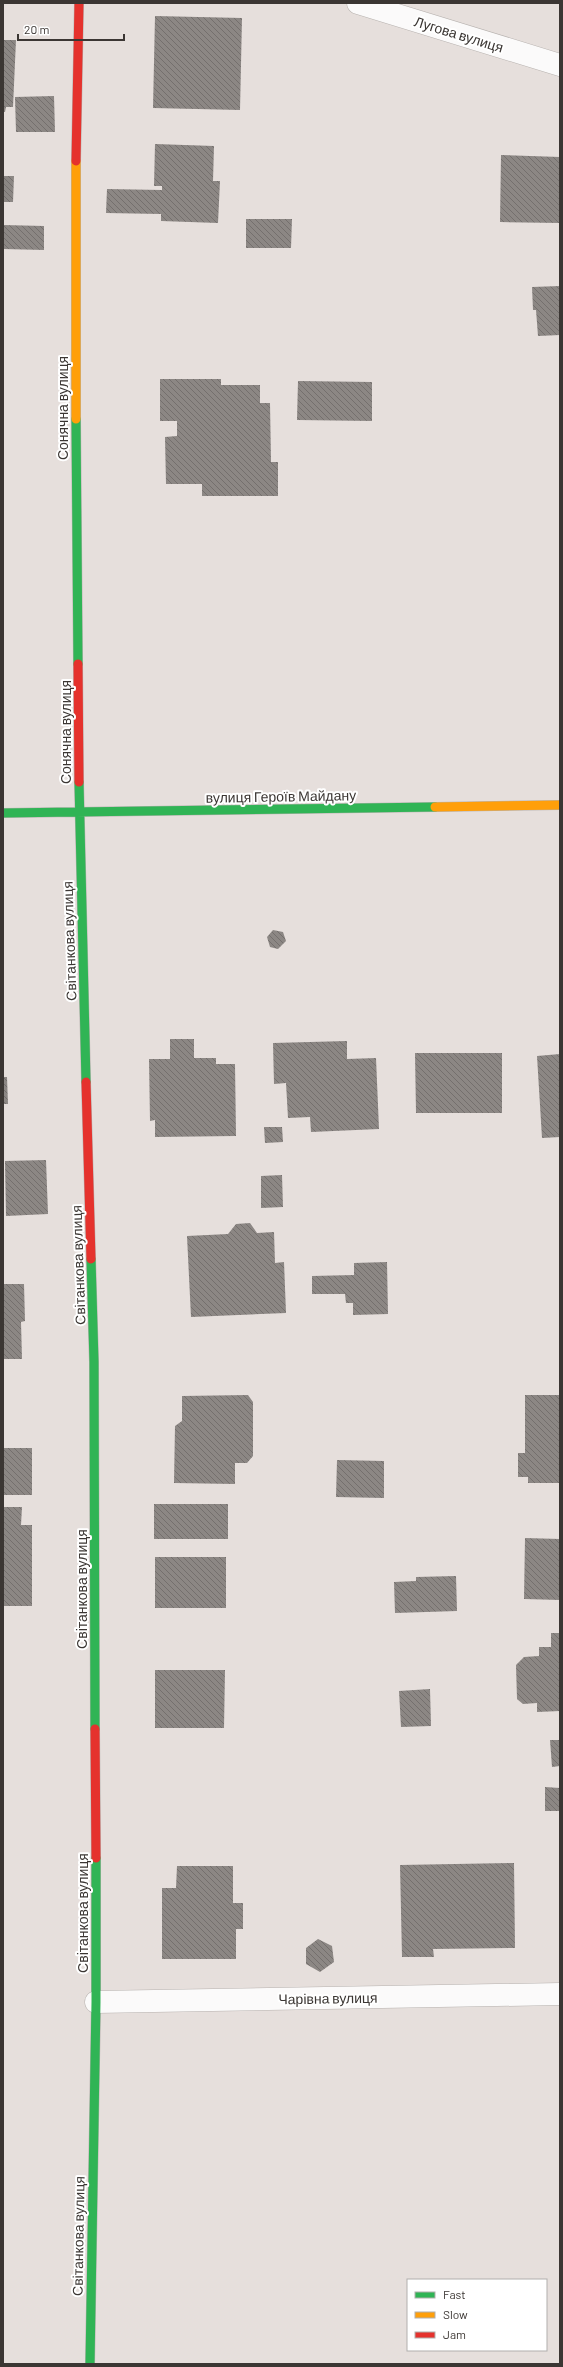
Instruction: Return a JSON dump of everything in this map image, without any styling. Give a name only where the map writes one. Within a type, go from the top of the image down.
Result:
[{"type":"street","name":"Сонячна вулиця","points":[[79,3],[75,246],[79,813]]},
{"type":"street","name":"Лугова вулиця","points":[[358,3],[560,65]]},
{"type":"street","name":"вулиця Героїв Майдану","points":[[3,813],[560,805]]},
{"type":"street","name":"Світанкова вулиця","points":[[79,813],[94,1362],[96,2002],[90,2364]]},
{"type":"street","name":"Чарівна вулиця","points":[[96,2002],[560,1994]]},
{"type":"building","points":[[155,16],[242,18],[240,110],[153,108]]},
{"type":"building","points":[[3,40],[16,40],[13,107],[6,107],[5,112],[3,112]]},
{"type":"building","points":[[54,96],[55,132],[16,132],[15,97]]},
{"type":"building","points":[[155,144],[214,146],[213,181],[220,181],[218,223],[161,221],[161,214],[106,213],[107,189],[162,190],[162,186],[154,186]]},
{"type":"building","points":[[501,155],[560,157],[560,223],[500,222]]},
{"type":"building","points":[[3,176],[14,176],[13,202],[3,202]]},
{"type":"building","points":[[246,219],[292,219],[291,248],[246,248]]},
{"type":"building","points":[[3,225],[44,226],[44,250],[3,249]]},
{"type":"building","points":[[560,286],[560,335],[538,336],[536,310],[533,310],[532,287]]},
{"type":"building","points":[[160,379],[221,379],[221,385],[260,385],[260,403],[270,403],[271,462],[278,462],[278,496],[202,496],[202,484],[166,484],[165,437],[177,436],[177,421],[160,421]]},
{"type":"building","points":[[298,381],[372,382],[372,421],[297,420]]},
{"type":"building","points":[[273,930],[283,932],[286,941],[278,949],[270,947],[267,937]]},
{"type":"building","points":[[170,1039],[194,1039],[194,1058],[216,1058],[216,1064],[235,1064],[236,1136],[155,1137],[155,1120],[150,1121],[149,1059],[170,1059]]},
{"type":"building","points":[[347,1041],[347,1059],[376,1058],[379,1129],[311,1132],[310,1117],[288,1118],[286,1083],[274,1084],[273,1043]]},
{"type":"building","points":[[415,1053],[502,1053],[502,1113],[416,1113]]},
{"type":"building","points":[[560,1054],[560,1137],[542,1138],[537,1056]]},
{"type":"building","points":[[3,1077],[7,1077],[8,1104],[3,1104]]},
{"type":"building","points":[[264,1127],[282,1127],[283,1142],[265,1143]]},
{"type":"building","points":[[46,1160],[48,1214],[6,1216],[5,1161]]},
{"type":"building","points":[[282,1175],[283,1207],[261,1208],[261,1176]]},
{"type":"building","points":[[250,1223],[257,1233],[274,1232],[275,1263],[284,1262],[286,1313],[191,1317],[187,1236],[228,1234],[236,1224]]},
{"type":"building","points":[[387,1262],[388,1314],[353,1315],[353,1303],[346,1303],[345,1294],[312,1294],[312,1276],[354,1275],[354,1263]]},
{"type":"building","points":[[3,1284],[24,1284],[25,1321],[21,1322],[22,1359],[3,1359]]},
{"type":"building","points":[[248,1395],[253,1402],[253,1456],[247,1463],[235,1463],[235,1484],[174,1483],[175,1426],[182,1421],[182,1396]]},
{"type":"building","points":[[525,1395],[560,1395],[560,1483],[528,1483],[528,1477],[518,1477],[518,1453],[525,1453]]},
{"type":"building","points":[[3,1448],[32,1448],[32,1495],[3,1495]]},
{"type":"building","points":[[337,1460],[384,1461],[384,1498],[336,1497]]},
{"type":"building","points":[[154,1504],[228,1504],[228,1539],[154,1539]]},
{"type":"building","points":[[3,1507],[22,1507],[21,1525],[32,1525],[32,1606],[3,1606]]},
{"type":"building","points":[[525,1538],[560,1539],[560,1600],[524,1599]]},
{"type":"building","points":[[155,1557],[226,1557],[226,1608],[155,1608]]},
{"type":"building","points":[[456,1576],[457,1611],[395,1613],[394,1582],[416,1581],[416,1577]]},
{"type":"building","points":[[551,1633],[560,1633],[560,1711],[537,1712],[537,1703],[523,1704],[517,1699],[516,1665],[524,1657],[539,1656],[539,1647],[551,1647]]},
{"type":"building","points":[[155,1670],[225,1670],[224,1728],[155,1728]]},
{"type":"building","points":[[430,1689],[431,1726],[401,1727],[399,1691]]},
{"type":"building","points":[[550,1740],[560,1740],[560,1766],[552,1767]]},
{"type":"building","points":[[545,1787],[560,1788],[560,1811],[545,1811]]},
{"type":"building","points":[[514,1863],[515,1948],[433,1949],[434,1957],[402,1957],[400,1865]]},
{"type":"building","points":[[177,1866],[233,1866],[233,1903],[243,1903],[243,1929],[236,1929],[236,1959],[162,1959],[162,1888],[176,1888]]},
{"type":"building","points":[[318,1939],[332,1946],[334,1962],[320,1972],[306,1964],[306,1948]]},
{"type":"traffic: fast","points":[[76,419],[78,664]]},
{"type":"traffic: fast","points":[[79,782],[86,1082]]},
{"type":"traffic: fast","points":[[3,813],[435,807]]},
{"type":"traffic: fast","points":[[91,1259],[94,1362],[95,1729]]},
{"type":"traffic: fast","points":[[90,2364],[96,2002],[96,1858]]},
{"type":"traffic: slow","points":[[76,161],[76,419]]},
{"type":"traffic: slow","points":[[435,807],[560,805]]},
{"type":"traffic: jam","points":[[76,161],[79,3]]},
{"type":"traffic: jam","points":[[78,664],[79,782]]},
{"type":"traffic: jam","points":[[86,1082],[91,1259]]},
{"type":"traffic: jam","points":[[95,1729],[96,1858]]}]
